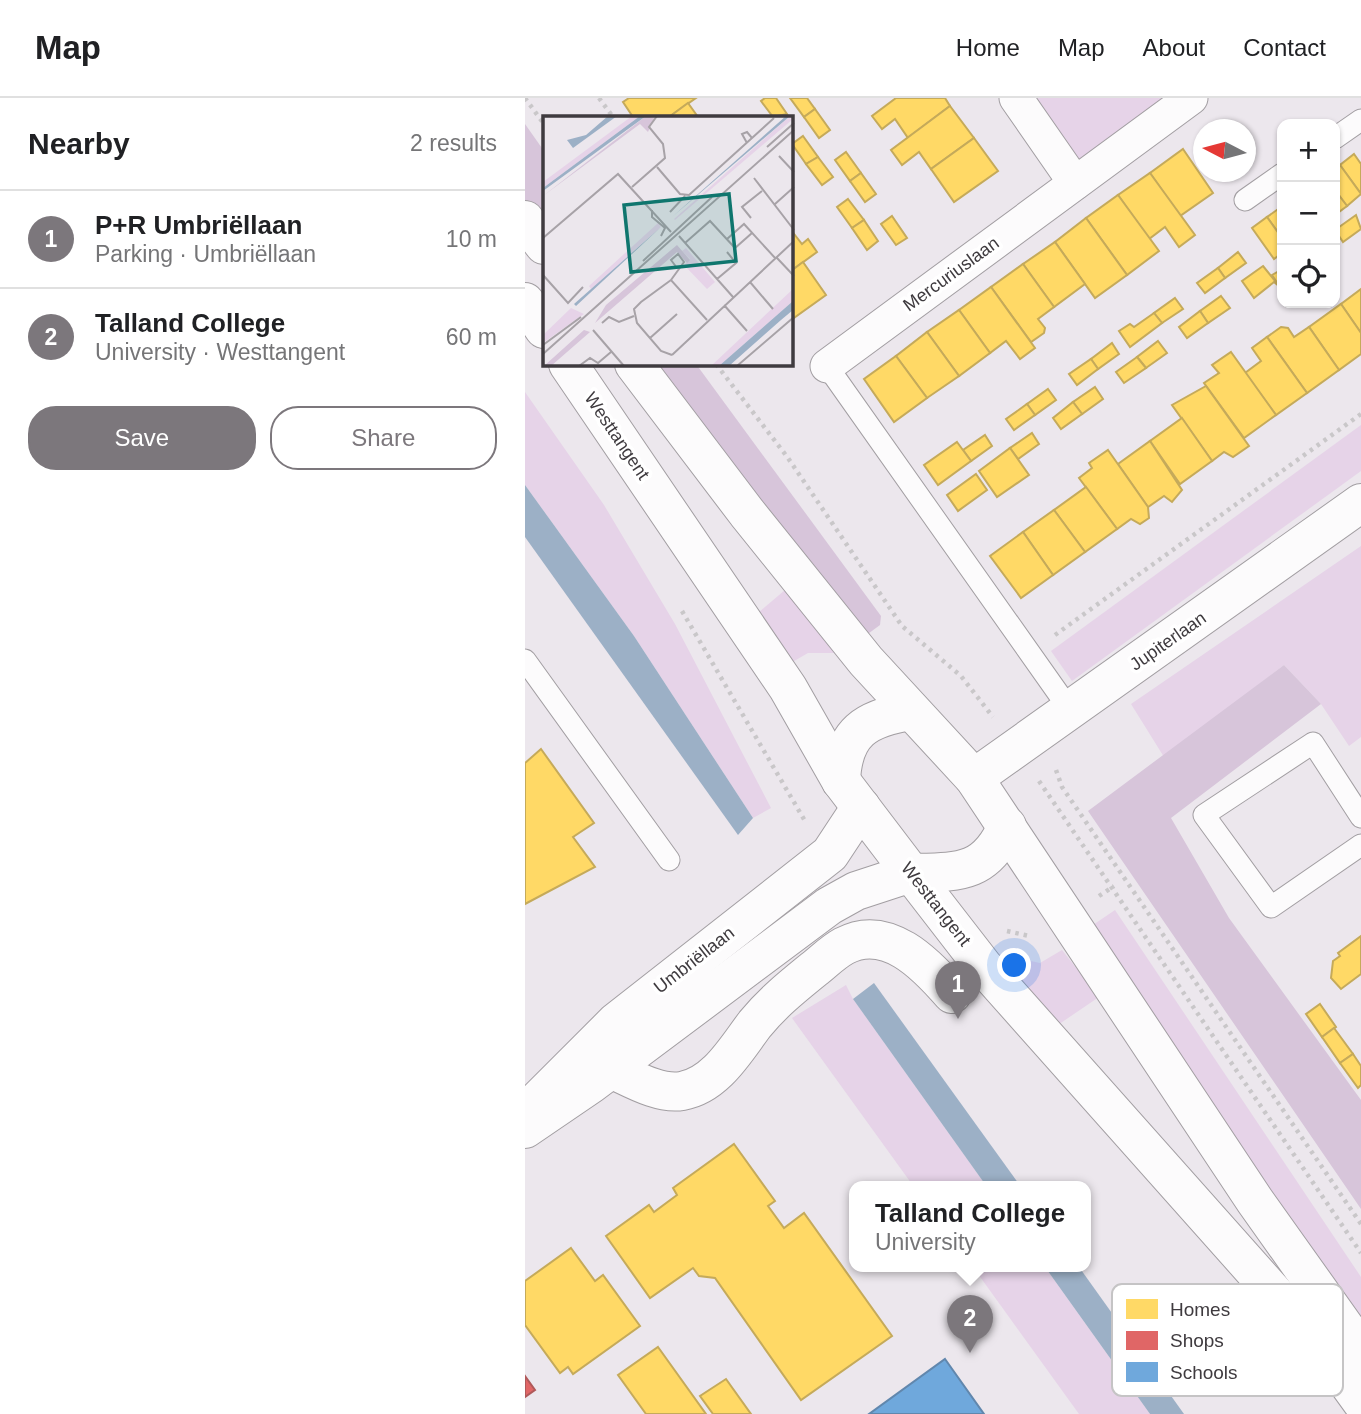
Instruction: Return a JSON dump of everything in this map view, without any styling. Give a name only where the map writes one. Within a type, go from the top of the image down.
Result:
[{"type":"main road","points":[[525,220],[543,245]]},
{"type":"main road","points":[[525,302],[543,328]]},
{"type":"main road","name":"Westtangent","points":[[569,366],[788,688],[851,794],[983,966],[1266,1284]]},
{"type":"main road","points":[[636,366],[794,573],[866,661],[974,778],[1007,825],[1066,920],[1314,1284]]},
{"type":"main road","name":"Jupiterlaan","points":[[974,778],[1361,503]]},
{"type":"main road","points":[[851,794],[845,747],[854,734],[882,715],[911,711]]},
{"type":"main road","name":"Umbriëllaan","points":[[525,1113],[616,1022],[830,854],[851,794]]},
{"type":"main road","name":"Umbriëllaan","points":[[525,1129],[611,1069],[829,906],[856,891],[911,873],[974,867],[996,847],[1007,825]]},
{"type":"main road","points":[[611,1069],[665,1091],[681,1092],[702,1084],[720,1069],[775,1000],[843,947],[861,940],[883,941],[908,952],[934,973],[952,994]]},
{"type":"main road","points":[[1343,1325],[1361,1350]]},
{"type":"main road","name":"Westtangent","points":[[1343,1376],[1361,1401]]},
{"type":"street","points":[[1016,98],[1075,183]]},
{"type":"street","name":"Mercuriuslaan","points":[[827,366],[1191,98]]},
{"type":"lane","points":[[1340,135],[1361,120]]},
{"type":"lane","points":[[1245,200],[1277,178]]},
{"type":"lane","points":[[827,366],[1070,710]]},
{"type":"lane","points":[[525,660],[669,860]]},
{"type":"lane","points":[[1361,817],[1313,743],[1204,815],[1271,907],[1361,845]]},
{"type":"path","points":[[526,98],[543,123]]},
{"type":"path","points":[[599,98],[612,116]]},
{"type":"path","points":[[718,366],[787,458],[902,626],[961,676],[986,709]]},
{"type":"path","points":[[1030,654],[1361,414]]},
{"type":"path","points":[[677,601],[807,823]]},
{"type":"path","points":[[1038,734],[1062,787],[1361,1224]]},
{"type":"path","points":[[1045,789],[1361,1253]]},
{"type":"shaded area","points":[[1016,98],[1191,98],[1075,183]]},
{"type":"shaded area","points":[[525,124],[543,150],[543,234],[525,209]]},
{"type":"shaded area","points":[[647,366],[697,366],[881,616],[880,625],[861,639]]},
{"type":"shaded area","points":[[525,392],[604,505],[675,624],[771,808],[753,818],[634,636],[525,485]]},
{"type":"shaded area","points":[[1361,425],[1361,471],[1072,681],[1051,651]]},
{"type":"shaded area","points":[[1361,546],[1361,737],[1349,746],[1321,704],[1284,665],[1164,757],[1131,704]]},
{"type":"shaded area","points":[[785,590],[839,653],[808,653],[789,664],[753,617]]},
{"type":"shaded area","points":[[1284,665],[1321,704],[1171,818],[1229,918],[1361,1100],[1361,1209],[1088,811]]},
{"type":"shaded area","points":[[1115,910],[1361,1277],[1361,1323],[1343,1297],[1343,1284],[1334,1284],[1087,929]]},
{"type":"shaded area","points":[[1062,950],[1099,997],[1049,1031],[987,963],[1004,955],[1040,963]]},
{"type":"shaded area","points":[[846,985],[853,999],[983,1181],[910,1181],[792,1018]]},
{"type":"shaded area","points":[[977,1272],[1049,1272],[1112,1361],[1112,1396],[1137,1396],[1150,1414],[1079,1414]]},
{"type":"water","points":[[525,485],[634,636],[753,818],[738,835],[525,537]]},
{"type":"water","points":[[874,983],[1017,1181],[983,1181],[853,999]]},
{"type":"water","points":[[1049,1272],[1083,1272],[1112,1313],[1112,1361]]},
{"type":"water","points":[[1137,1396],[1171,1396],[1184,1414],[1150,1414]]},
{"type":"building: Homes","points":[[629,98],[696,98],[670,116],[632,116],[623,102]]},
{"type":"building: Homes","points":[[765,98],[776,98],[787,114],[772,116],[761,101]]},
{"type":"building: Homes","points":[[790,98],[807,98],[815,109],[804,117]]},
{"type":"building: Homes","points":[[896,98],[945,98],[950,106],[908,138],[895,119],[882,129],[872,116]]},
{"type":"building: Homes","points":[[688,103],[697,116],[670,116]]},
{"type":"building: Homes","points":[[950,106],[974,138],[931,169],[919,152],[902,165],[891,150]]},
{"type":"building: Homes","points":[[815,109],[830,130],[819,138],[804,117]]},
{"type":"building: Homes","points":[[803,136],[818,157],[806,164],[793,143]]},
{"type":"building: Homes","points":[[974,138],[998,171],[954,202],[931,169]]},
{"type":"building: Homes","points":[[1183,149],[1193,164],[1193,182],[1206,182],[1213,193],[1180,216],[1150,173]]},
{"type":"building: Homes","points":[[846,152],[861,173],[850,181],[835,160]]},
{"type":"building: Homes","points":[[1354,154],[1361,164],[1361,194],[1340,165]]},
{"type":"building: Homes","points":[[818,157],[833,177],[822,185],[806,164]]},
{"type":"building: Homes","points":[[1340,165],[1361,194],[1347,206],[1340,197]]},
{"type":"building: Homes","points":[[861,173],[876,194],[865,202],[850,181]]},
{"type":"building: Homes","points":[[1150,173],[1195,235],[1179,247],[1165,227],[1149,239],[1118,195]]},
{"type":"building: Homes","points":[[1118,195],[1159,251],[1127,275],[1086,218]]},
{"type":"building: Homes","points":[[1340,197],[1347,206],[1340,211]]},
{"type":"building: Homes","points":[[848,199],[864,220],[852,228],[837,207]]},
{"type":"building: Homes","points":[[1277,210],[1277,231],[1267,217]]},
{"type":"building: Homes","points":[[1356,215],[1361,229],[1343,242],[1340,226]]},
{"type":"building: Homes","points":[[892,216],[907,238],[896,245],[881,224]]},
{"type":"building: Homes","points":[[1267,217],[1277,231],[1277,257],[1274,259],[1252,228]]},
{"type":"building: Homes","points":[[1086,218],[1127,275],[1095,298],[1055,242]]},
{"type":"building: Homes","points":[[864,220],[878,241],[867,250],[852,228]]},
{"type":"building: Homes","points":[[793,233],[802,244],[808,239],[817,252],[793,270]]},
{"type":"building: Homes","points":[[1055,242],[1085,284],[1054,307],[1023,264]]},
{"type":"building: Homes","points":[[1238,252],[1246,263],[1225,278],[1218,268]]},
{"type":"building: Homes","points":[[803,262],[826,295],[793,319],[793,270]]},
{"type":"building: Homes","points":[[1023,264],[1054,307],[1038,319],[1045,328],[1044,333],[1031,342],[991,287]]},
{"type":"building: Homes","points":[[1263,266],[1277,284],[1274,282],[1254,298],[1242,281]]},
{"type":"building: Homes","points":[[1218,268],[1225,278],[1205,293],[1197,283]]},
{"type":"building: Homes","points":[[991,287],[1035,348],[1020,359],[1006,341],[990,353],[959,310]]},
{"type":"building: Homes","points":[[1361,289],[1361,333],[1341,304]]},
{"type":"building: Homes","points":[[1221,296],[1230,308],[1208,323],[1200,311]]},
{"type":"building: Homes","points":[[1175,298],[1183,309],[1162,323],[1154,313]]},
{"type":"building: Homes","points":[[1340,305],[1361,333],[1361,354],[1339,370],[1309,327],[1335,308],[1340,308]]},
{"type":"building: Homes","points":[[959,310],[990,353],[959,376],[927,332]]},
{"type":"building: Homes","points":[[1200,311],[1208,323],[1187,338],[1179,327]]},
{"type":"building: Homes","points":[[1154,313],[1162,323],[1130,347],[1119,331],[1130,324],[1134,327]]},
{"type":"building: Homes","points":[[1281,327],[1288,328],[1294,337],[1309,327],[1339,370],[1307,393],[1267,337]]},
{"type":"building: Homes","points":[[927,332],[959,376],[927,398],[896,356]]},
{"type":"building: Homes","points":[[1267,337],[1307,393],[1276,415],[1245,373],[1261,361],[1252,348]]},
{"type":"building: Homes","points":[[1158,341],[1167,353],[1146,368],[1137,357]]},
{"type":"building: Homes","points":[[1112,343],[1119,354],[1098,369],[1091,359]]},
{"type":"building: Homes","points":[[1231,352],[1276,415],[1244,438],[1204,383],[1219,373],[1212,365]]},
{"type":"building: Homes","points":[[896,356],[927,398],[894,422],[864,379]]},
{"type":"building: Homes","points":[[1137,357],[1146,368],[1124,383],[1116,372]]},
{"type":"building: Homes","points":[[1091,359],[1098,369],[1077,385],[1069,374]]},
{"type":"building: Homes","points":[[1206,386],[1249,446],[1233,457],[1224,452],[1212,461],[1172,405]]},
{"type":"building: Homes","points":[[1095,387],[1103,399],[1082,414],[1073,402]]},
{"type":"building: Homes","points":[[1048,389],[1056,400],[1035,415],[1027,404]]},
{"type":"building: Homes","points":[[1073,402],[1082,414],[1061,429],[1053,418]]},
{"type":"building: Homes","points":[[1027,404],[1035,415],[1014,430],[1006,419]]},
{"type":"building: Homes","points":[[1182,418],[1212,461],[1180,484],[1150,441]]},
{"type":"building: Homes","points":[[1032,433],[1039,444],[1018,459],[1010,448]]},
{"type":"building: Homes","points":[[985,435],[992,446],[971,461],[963,450]]},
{"type":"building: Homes","points":[[1150,441],[1182,490],[1172,502],[1164,496],[1148,507],[1118,464]]},
{"type":"building: Homes","points":[[957,442],[971,461],[938,485],[924,465]]},
{"type":"building: Homes","points":[[1010,448],[1029,475],[997,497],[979,471]]},
{"type":"building: Homes","points":[[1108,450],[1148,507],[1149,518],[1140,524],[1131,519],[1117,529],[1079,478],[1092,468],[1089,463]]},
{"type":"building: Homes","points":[[976,474],[987,490],[958,511],[947,495]]},
{"type":"building: Homes","points":[[1086,487],[1117,529],[1085,552],[1054,510]]},
{"type":"building: Homes","points":[[1054,510],[1085,552],[1053,575],[1023,532]]},
{"type":"building: Homes","points":[[1023,532],[1053,575],[1021,598],[990,556]]},
{"type":"building: Homes","points":[[541,749],[594,823],[573,837],[595,867],[525,904],[525,763]]},
{"type":"building: Homes","points":[[1361,936],[1361,974],[1341,989],[1331,978],[1333,961],[1340,956],[1338,953]]},
{"type":"building: Homes","points":[[1320,1004],[1336,1027],[1322,1037],[1306,1014]]},
{"type":"building: Homes","points":[[1334,1028],[1353,1054],[1340,1063],[1322,1037]]},
{"type":"building: Homes","points":[[1353,1054],[1361,1066],[1361,1085],[1358,1088],[1340,1063]]},
{"type":"building: Homes","points":[[734,1144],[775,1201],[768,1206],[784,1228],[804,1213],[892,1336],[801,1400],[715,1278],[699,1276],[693,1268],[650,1298],[606,1236],[649,1205],[654,1212],[677,1195],[673,1188]]},
{"type":"building: Homes","points":[[571,1248],[595,1281],[603,1275],[640,1326],[573,1374],[568,1367],[560,1373],[525,1325],[525,1281]]},
{"type":"building: Homes","points":[[658,1347],[706,1414],[646,1414],[618,1375]]},
{"type":"building: Homes","points":[[726,1379],[751,1414],[713,1414],[700,1396]]},
{"type":"building: Shops","points":[[525,1376],[535,1390],[525,1397]]},
{"type":"building: Schools","points":[[945,1359],[984,1414],[869,1414]]},
{"type":"place","name":"P+R Umbriëllaan","points":[[958,1019]]},
{"type":"place","name":"Talland College","points":[[970,1353]]}]
